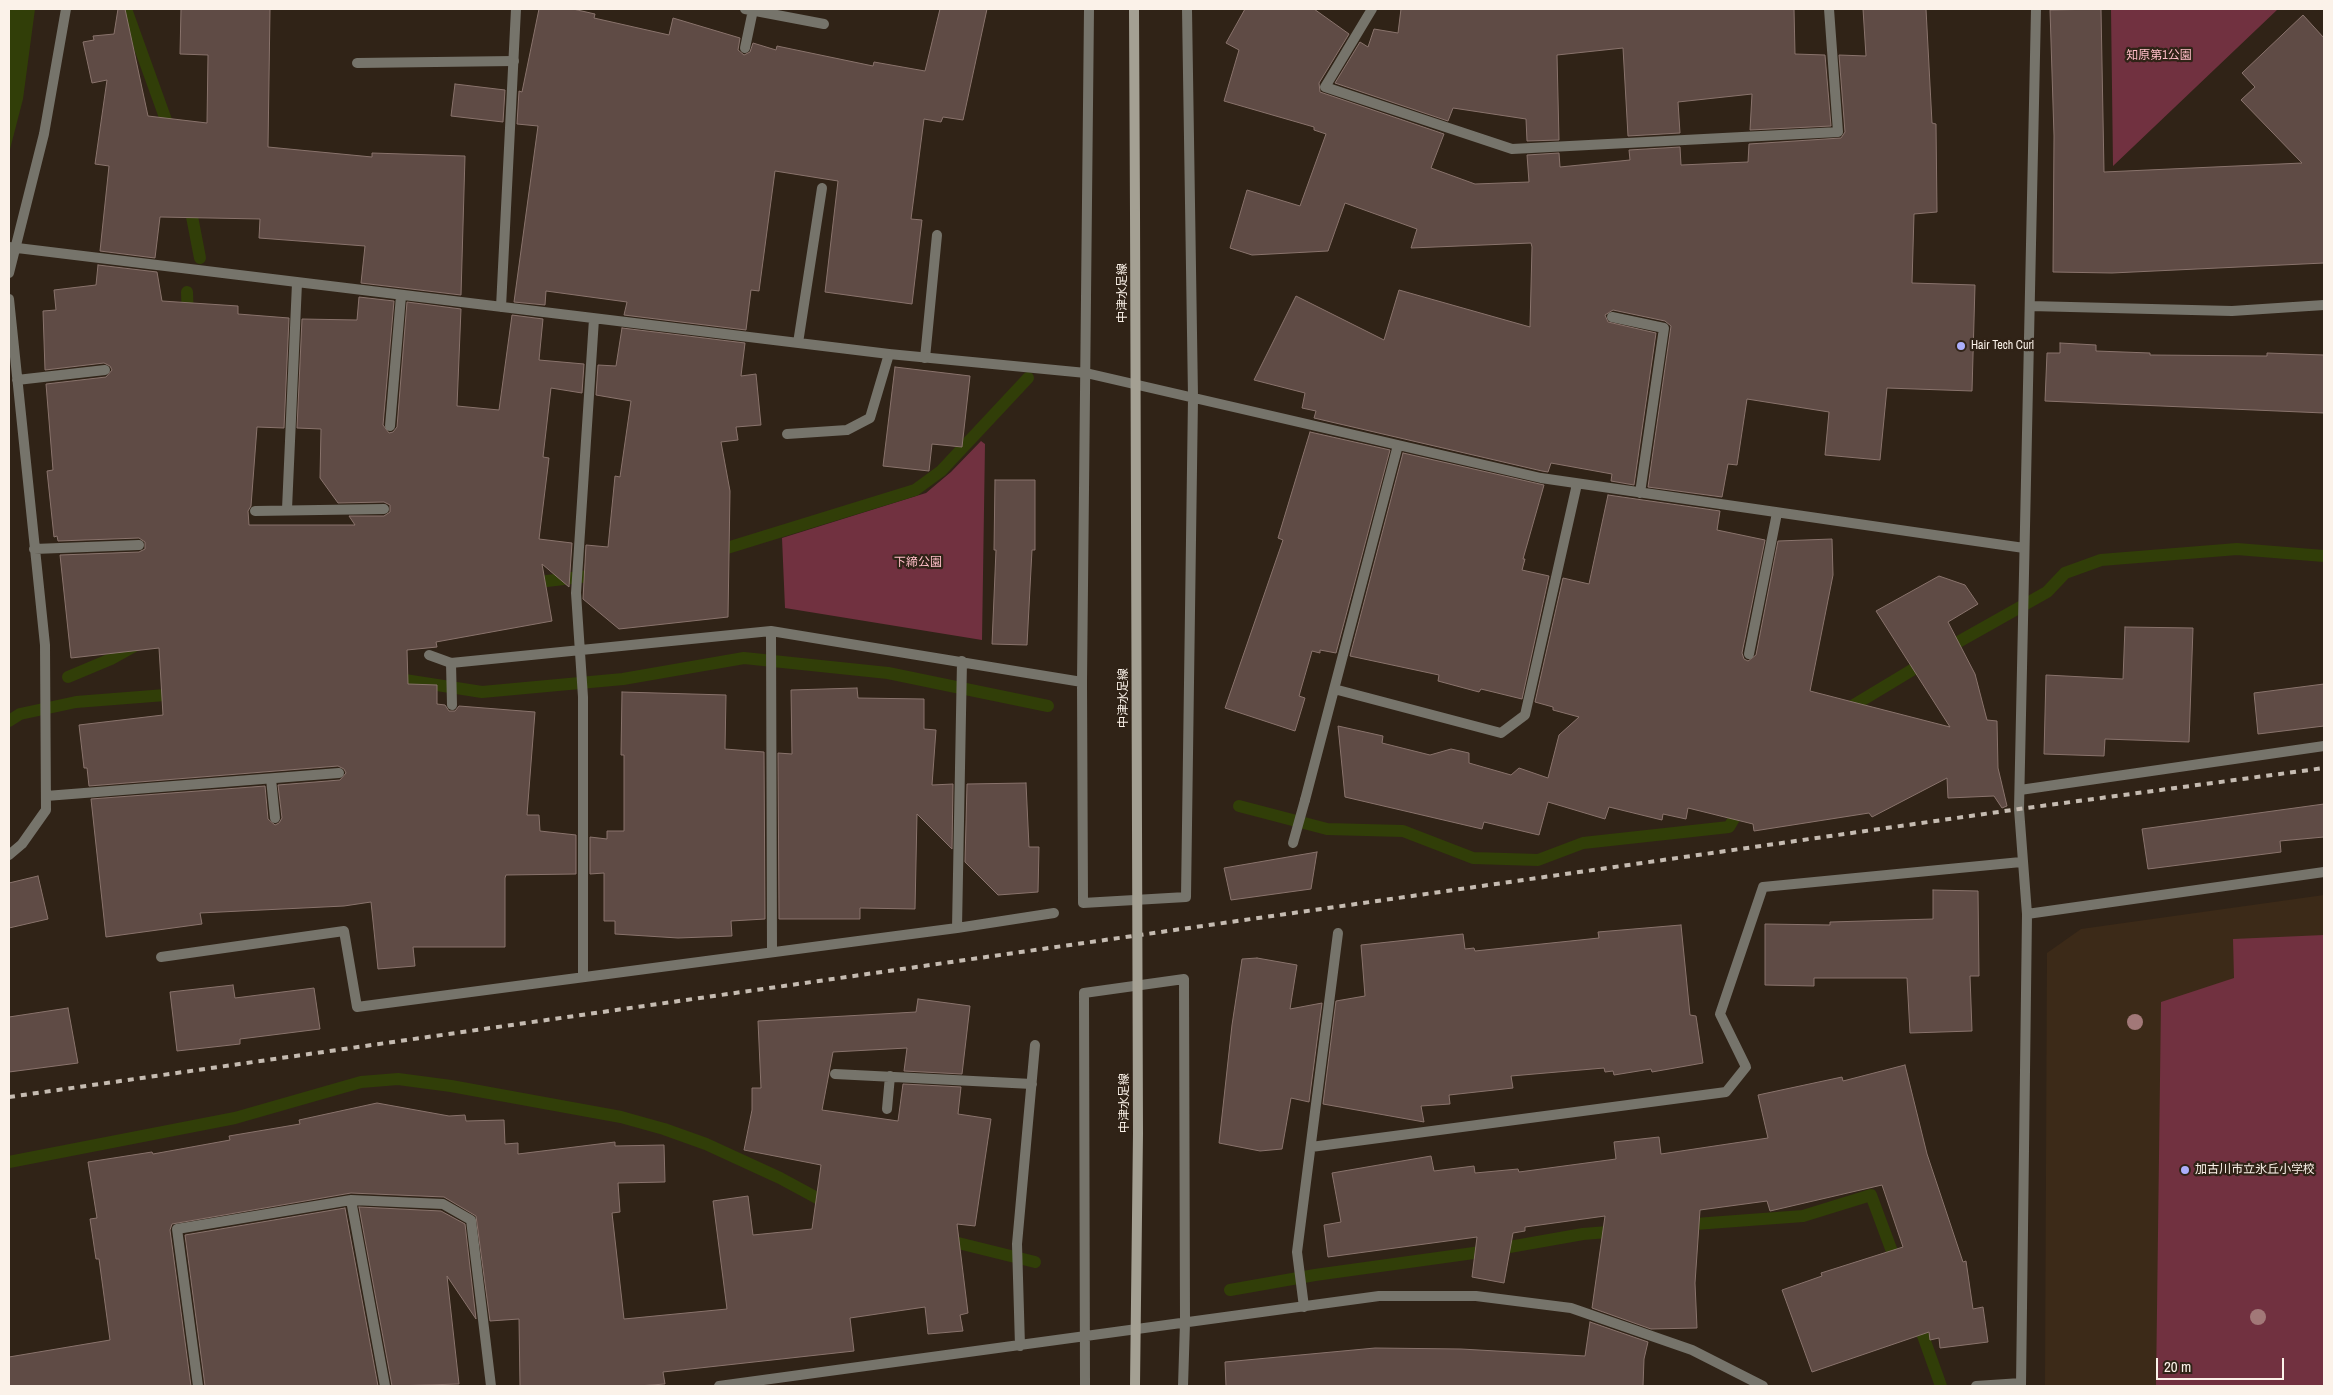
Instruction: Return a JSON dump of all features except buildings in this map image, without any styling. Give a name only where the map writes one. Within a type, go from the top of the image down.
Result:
[{"type":"street","points":[[9,273],[12,248],[44,134],[66,9]]},
{"type":"street","points":[[501,307],[516,9]]},
{"type":"street","points":[[1089,9],[1082,682],[1083,904],[1186,897],[1193,397],[1187,9]]},
{"type":"street","name":"中津水足線","points":[[1134,9],[1138,1114],[1135,1386]]},
{"type":"street","points":[[1372,9],[1325,87],[1512,149],[1838,132],[1829,9]]},
{"type":"street","points":[[1976,1386],[2021,1385],[2027,914],[2021,862],[2020,790],[2036,9]]},
{"type":"street","points":[[745,48],[749,10],[824,24]]},
{"type":"street","points":[[357,63],[514,61]]},
{"type":"street","points":[[798,343],[822,188]]},
{"type":"street","points":[[925,358],[937,235]]},
{"type":"street","points":[[12,248],[889,354],[1086,373],[1541,478],[2024,548]]},
{"type":"street","points":[[287,509],[297,283]]},
{"type":"street","points":[[390,426],[401,296]]},
{"type":"street","points":[[9,299],[11,349],[17,380],[45,646],[46,796],[46,810],[22,844],[9,855]]},
{"type":"street","points":[[2030,306],[2232,311],[2324,305]]},
{"type":"street","points":[[1612,317],[1664,328],[1640,493]]},
{"type":"street","points":[[583,977],[583,697],[576,593],[594,319]]},
{"type":"street","points":[[787,434],[847,430],[870,418],[889,354]]},
{"type":"street","points":[[17,380],[105,370]]},
{"type":"street","points":[[1293,843],[1398,445]]},
{"type":"street","points":[[1334,690],[1501,733],[1525,715],[1577,484]]},
{"type":"street","points":[[255,511],[287,509],[384,509]]},
{"type":"street","points":[[1749,654],[1777,513]]},
{"type":"street","points":[[34,549],[139,545]]},
{"type":"street","points":[[429,655],[451,662],[771,631],[1082,682]]},
{"type":"street","points":[[771,631],[772,952]]},
{"type":"street","points":[[957,928],[962,661]]},
{"type":"street","points":[[451,662],[452,705]]},
{"type":"street","points":[[2020,790],[2324,746]]},
{"type":"street","points":[[46,796],[339,773]]},
{"type":"street","points":[[271,779],[275,818]]},
{"type":"street","points":[[1311,1147],[1726,1092],[1746,1067],[1720,1014],[1763,887],[2021,862]]},
{"type":"street","points":[[2027,914],[2324,872]]},
{"type":"street","points":[[161,957],[344,930],[357,1007],[957,928],[1054,913]]},
{"type":"street","points":[[1303,1303],[1297,1252],[1338,933]]},
{"type":"street","points":[[1085,1386],[1084,993],[1184,979],[1185,1323],[1183,1386]]},
{"type":"street","points":[[1020,1346],[1017,1244],[1035,1045]]},
{"type":"street","points":[[836,1074],[1032,1084]]},
{"type":"street","points":[[887,1109],[890,1076]]},
{"type":"street","points":[[198,1386],[177,1229],[351,1200],[443,1204],[471,1220],[491,1386]]},
{"type":"street","points":[[351,1200],[385,1386]]},
{"type":"street","points":[[719,1386],[1185,1323],[1303,1303],[1379,1296],[1476,1296],[1571,1308],[1692,1350],[1763,1386]]},
{"type":"shaded area","points":[[9,9],[35,9],[23,99],[9,153]]},
{"type":"shaded area","name":"加古川市立氷丘小学校","points":[[2324,895],[2324,1386],[2045,1386],[2047,953],[2081,929]]},
{"type":"green space","name":"知原第1公園","points":[[2111,9],[2278,9],[2113,166]]},
{"type":"green space","name":"下締公園","points":[[981,441],[985,444],[982,640],[785,608],[782,538],[926,493],[951,472]]},
{"type":"green space","points":[[2324,935],[2324,1386],[2156,1386],[2161,1002],[2234,978],[2233,939]]},
{"type":"waterway","points":[[126,9],[171,134]]},
{"type":"waterway","points":[[189,201],[200,258]]},
{"type":"waterway","points":[[187,292],[188,320]]},
{"type":"waterway","points":[[714,552],[915,490],[941,471],[1028,378]]},
{"type":"waterway","points":[[1944,650],[2047,592],[2065,573],[2101,560],[2237,549],[2324,556]]},
{"type":"waterway","points":[[530,583],[589,576]]},
{"type":"waterway","points":[[68,677],[111,659],[138,644]]},
{"type":"waterway","points":[[392,678],[482,692],[623,679],[744,658],[888,673],[1048,706]]},
{"type":"waterway","points":[[1844,711],[1927,661]]},
{"type":"waterway","points":[[9,721],[20,714],[76,702],[178,694]]},
{"type":"waterway","points":[[1239,806],[1327,829],[1403,831],[1473,858],[1538,860],[1583,843],[1729,827],[1742,805]]},
{"type":"waterway","points":[[9,1162],[235,1118],[361,1082],[398,1079],[451,1086],[621,1117],[664,1129],[706,1144],[780,1178],[830,1205]]},
{"type":"waterway","points":[[1682,1225],[1803,1216],[1871,1195],[1897,1265]]},
{"type":"waterway","points":[[1230,1290],[1315,1275],[1481,1252],[1583,1234],[1620,1231]]},
{"type":"waterway","points":[[942,1239],[1035,1262]]},
{"type":"waterway","points":[[1917,1319],[1941,1386]]},
{"type":"railway","points":[[9,1097],[2019,809],[2324,768]]},
{"type":"place","name":"Hair Tech Curl","points":[[1961,346]]},
{"type":"place","name":"加古川市立氷丘小学校","points":[[2185,1170]]}]
